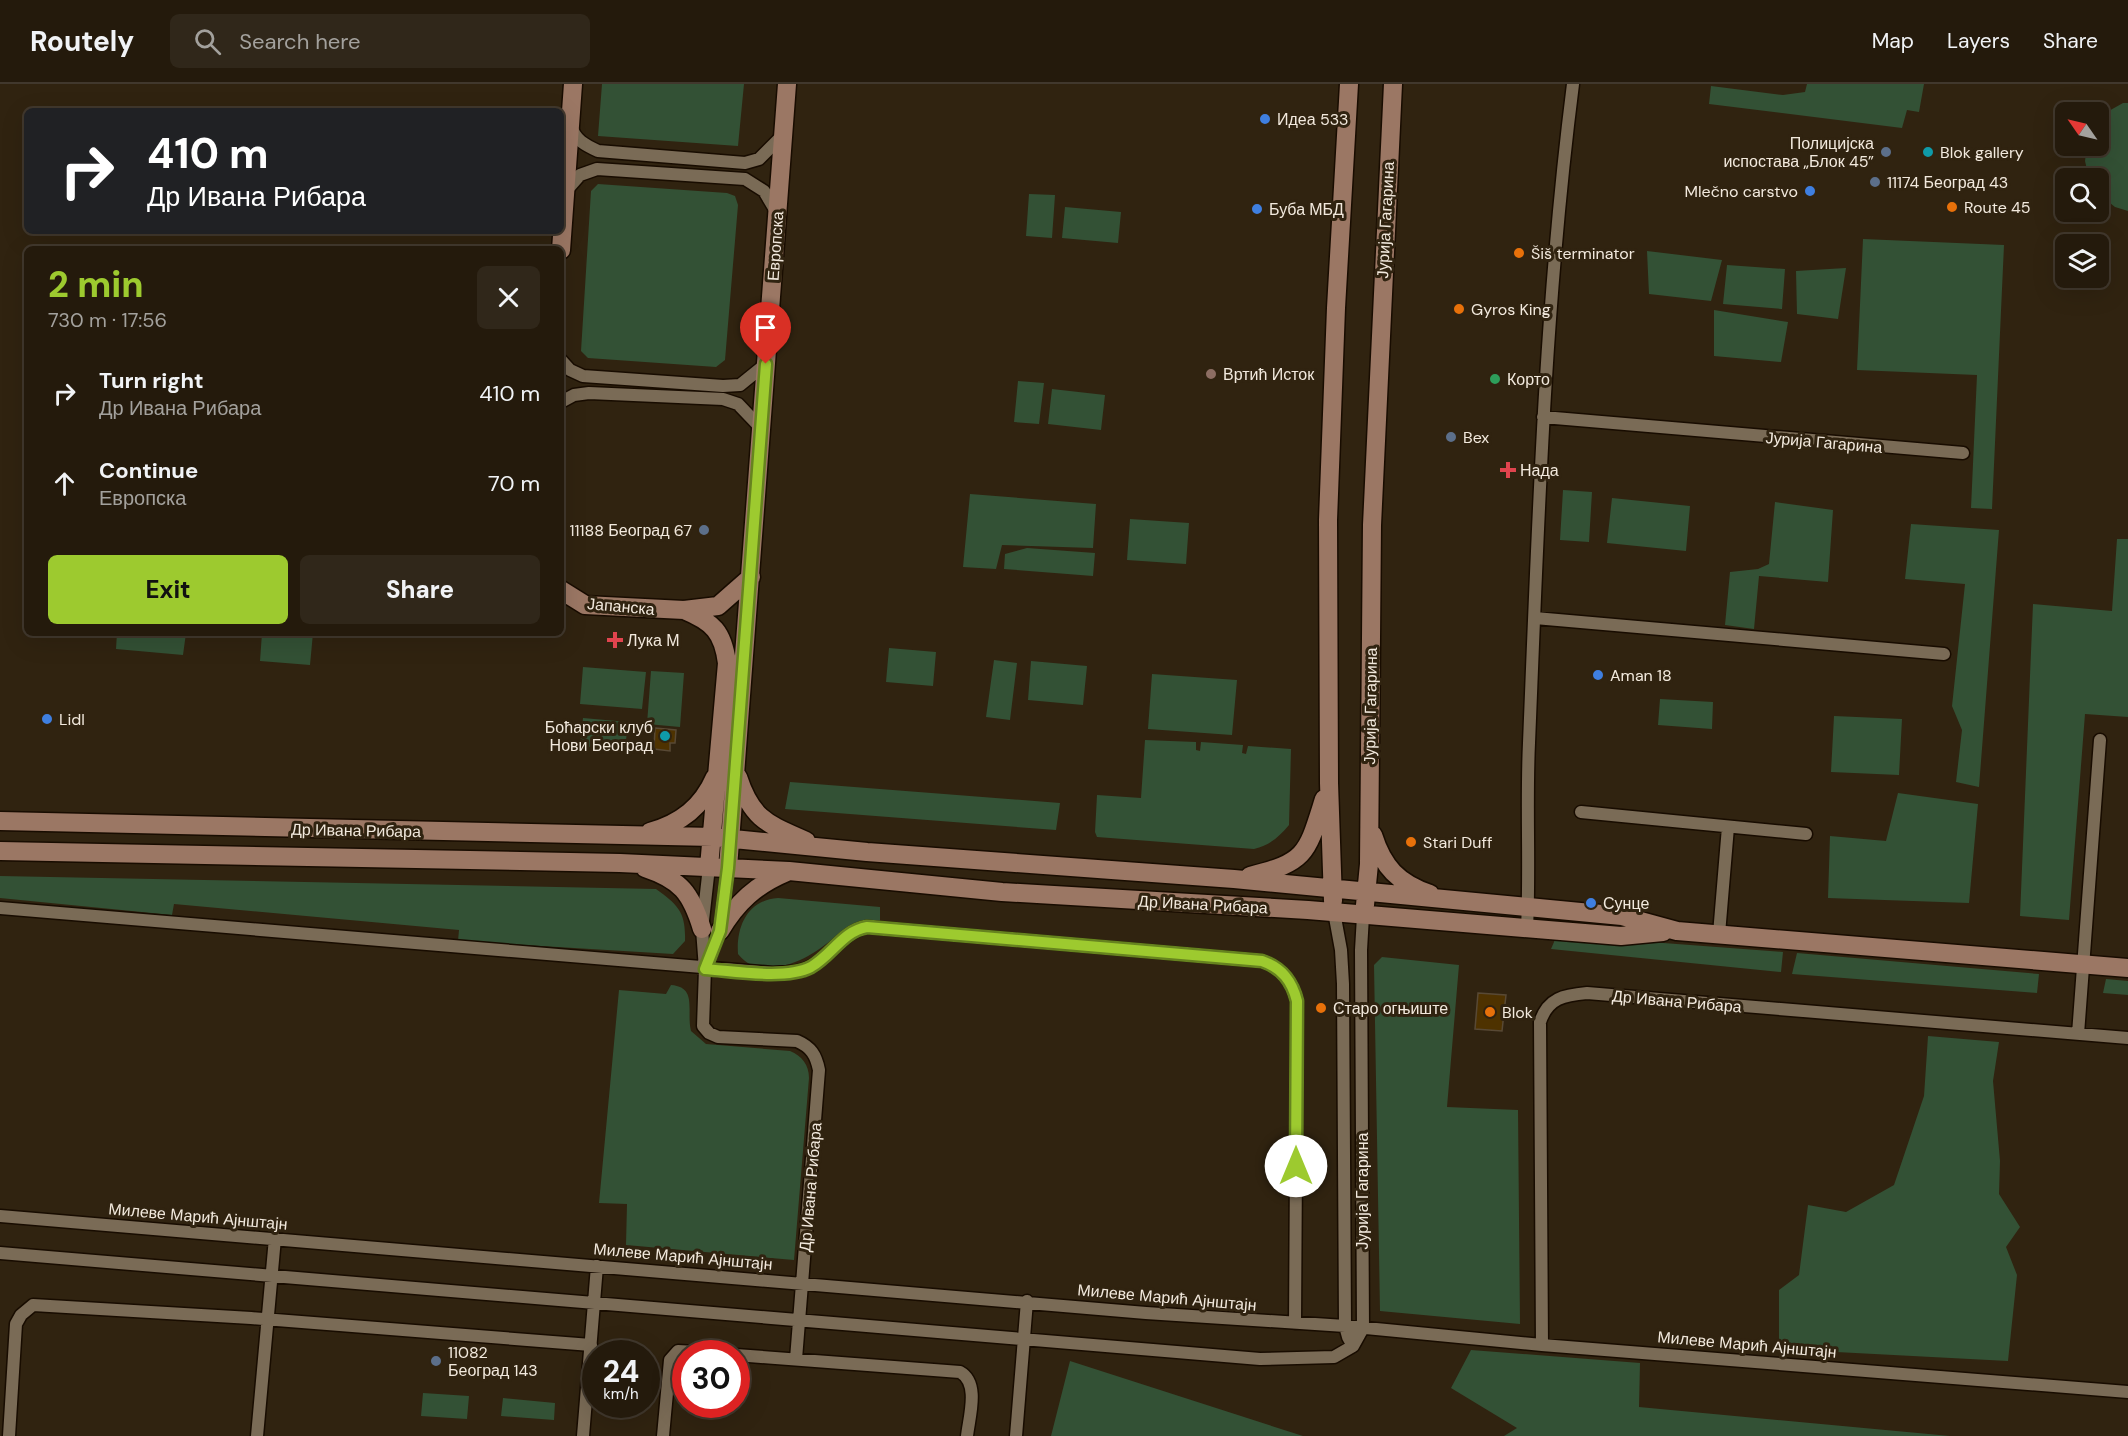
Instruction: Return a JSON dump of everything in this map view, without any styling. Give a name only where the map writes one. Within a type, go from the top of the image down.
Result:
[{"type":"main road","points":[[564,206],[573,84]]},
{"type":"main road","name":"Европска","points":[[722,838],[751,577],[787,84]]},
{"type":"main road","points":[[1339,84],[1346,122]]},
{"type":"main road","name":"Јурија Гагарина","points":[[1334,912],[1331,889],[1329,783],[1328,520],[1336,308],[1349,84]]},
{"type":"main road","name":"Јурија Гагарина","points":[[1363,916],[1369,821],[1371,525],[1393,84]]},
{"type":"main road","name":"Јапанска","points":[[564,593],[585,605],[684,610],[718,606],[751,577]]},
{"type":"main road","name":"Јапанска","points":[[684,610],[709,623],[717,630],[725,649]]},
{"type":"main road","name":"Европска","points":[[725,649],[728,770]]},
{"type":"main road","points":[[626,835],[652,831],[693,811],[711,786],[728,770],[754,811],[775,826],[819,847]]},
{"type":"main road","points":[[1234,879],[1283,867],[1301,855],[1312,837],[1329,783]]},
{"type":"main road","name":"Др Ивана Рибара","points":[[0,821],[722,838],[1234,879],[1622,916],[1677,931]]},
{"type":"main road","points":[[1369,821],[1380,855],[1387,867],[1414,887],[1449,900]]},
{"type":"main road","name":"Др Ивана Рибара","points":[[709,867],[722,838]]},
{"type":"main road","name":"Др Ивана Рибара","points":[[722,838],[728,868]]},
{"type":"main road","name":"Др Ивана Рибара","points":[[0,851],[620,862],[789,871],[1002,892],[1334,912],[1621,936],[1677,931],[2128,968]]},
{"type":"main road","points":[[620,862],[663,875],[683,889],[695,906],[702,928]]},
{"type":"main road","points":[[720,931],[739,903],[752,891],[789,871]]},
{"type":"street","points":[[1527,929],[1529,746],[1543,417],[1558,205],[1573,84]]},
{"type":"street","points":[[570,125],[573,135],[598,152],[736,163],[759,159],[783,135]]},
{"type":"street","points":[[565,192],[580,175],[597,169],[745,179],[764,191],[777,214]]},
{"type":"street","points":[[564,363],[570,370],[583,376],[723,387],[740,385],[766,364]]},
{"type":"street","points":[[564,400],[574,395],[589,393],[723,399],[738,404],[761,428]]},
{"type":"street","name":"Јурија Гагарина","points":[[1543,417],[1963,453]]},
{"type":"street","points":[[1535,618],[1944,654]]},
{"type":"street","points":[[2079,1034],[2100,740]]},
{"type":"street","points":[[1581,812],[1806,834]]},
{"type":"street","points":[[1719,934],[1728,827]]},
{"type":"street","name":"Др Ивана Рибара","points":[[709,867],[702,928],[705,969],[703,1026],[709,1033],[718,1037],[797,1041],[807,1046],[817,1059],[819,1080],[802,1282]]},
{"type":"street","name":"Др Ивана Рибара","points":[[705,969],[720,931],[728,868]]},
{"type":"street","points":[[0,908],[773,973],[800,971],[819,962],[856,929],[867,927],[1262,961],[1271,964],[1291,982],[1297,1001],[1295,1323]]},
{"type":"street","name":"Јурија Гагарина","points":[[1334,912],[1340,942],[1343,984],[1345,1326]]},
{"type":"street","name":"Јурија Гагарина","points":[[1363,916],[1361,950],[1363,1328]]},
{"type":"street","name":"Др Ивана Рибара","points":[[1542,1345],[1540,1023],[1547,1006],[1556,999],[1587,993],[2128,1038]]},
{"type":"street","name":"Милеве Марић Ајнштајн","points":[[0,1216],[1234,1320],[1345,1326],[1542,1345],[2128,1392]]},
{"type":"street","points":[[257,1436],[275,1238]]},
{"type":"street","points":[[0,1253],[1282,1359],[1334,1357],[1353,1346],[1363,1328]]},
{"type":"street","points":[[591,1340],[597,1266]]},
{"type":"street","points":[[796,1359],[802,1282]]},
{"type":"street","points":[[1016,1436],[1027,1302]]},
{"type":"street","points":[[9,1436],[16,1324],[21,1315],[33,1305],[268,1320],[582,1344]]},
{"type":"street","points":[[1345,1326],[1353,1346]]},
{"type":"street","points":[[750,1356],[960,1372],[968,1378],[971,1389],[967,1436]]},
{"type":"street","points":[[663,1436],[672,1358]]},
{"type":"street","points":[[583,1436],[585,1418]]},
{"type":"green space","points":[[602,84],[744,84],[738,146],[598,136]]},
{"type":"green space","points":[[1807,84],[1924,84],[1919,112],[1907,110],[1902,128],[1709,104],[1711,86],[1783,95],[1805,92]]},
{"type":"green space","points":[[2123,103],[2128,103],[2128,211],[2115,207],[2109,202],[2109,168],[2087,168],[2085,161],[2086,156],[2109,156],[2109,111]]},
{"type":"green space","points":[[598,184],[727,193],[735,196],[738,205],[725,360],[716,367],[588,358],[581,351],[591,191]]},
{"type":"green space","points":[[1029,194],[1055,195],[1052,238],[1026,236]]},
{"type":"green space","points":[[1065,207],[1121,212],[1118,243],[1062,238]]},
{"type":"green space","points":[[1863,239],[2004,245],[1992,509],[1971,508],[1977,375],[1857,370]]},
{"type":"green space","points":[[1647,251],[1722,260],[1711,301],[1649,294]]},
{"type":"green space","points":[[1727,265],[1785,269],[1782,309],[1723,304]]},
{"type":"green space","points":[[1846,268],[1838,319],[1797,314],[1796,271]]},
{"type":"green space","points":[[1714,310],[1788,322],[1781,362],[1714,356]]},
{"type":"green space","points":[[1018,381],[1044,383],[1039,424],[1014,422]]},
{"type":"green space","points":[[1052,389],[1105,395],[1101,430],[1048,424]]},
{"type":"green space","points":[[1563,490],[1592,492],[1589,542],[1560,540]]},
{"type":"green space","points":[[970,494],[1096,504],[1093,548],[1002,545],[996,569],[963,567]]},
{"type":"green space","points":[[1612,498],[1690,506],[1686,551],[1607,543]]},
{"type":"green space","points":[[1775,502],[1833,510],[1828,582],[1759,576],[1754,629],[1725,625],[1730,572],[1758,569],[1769,564]]},
{"type":"green space","points":[[1130,519],[1189,523],[1186,564],[1127,560]]},
{"type":"green space","points":[[1911,524],[1999,530],[1979,787],[1956,782],[1962,730],[1952,706],[1965,584],[1905,579]]},
{"type":"green space","points":[[2117,539],[2128,539],[2128,717],[2085,714],[2069,920],[2020,916],[2033,604],[2112,611]]},
{"type":"green space","points":[[1027,548],[1095,553],[1093,576],[1004,569],[1005,554]]},
{"type":"green space","points":[[117,636],[186,636],[183,655],[116,649]]},
{"type":"green space","points":[[262,636],[313,636],[310,665],[260,661]]},
{"type":"green space","points":[[889,648],[936,652],[933,686],[886,682]]},
{"type":"green space","points":[[994,660],[1017,663],[1010,720],[986,717]]},
{"type":"green space","points":[[1031,661],[1087,666],[1083,705],[1028,700]]},
{"type":"green space","points":[[583,667],[646,672],[642,709],[580,704]]},
{"type":"green space","points":[[651,671],[684,673],[680,727],[647,724]]},
{"type":"green space","points":[[1152,674],[1237,680],[1232,735],[1148,729]]},
{"type":"green space","points":[[1660,699],[1713,702],[1712,729],[1658,725]]},
{"type":"green space","points":[[1834,716],[1902,719],[1899,775],[1831,772]]},
{"type":"green space","points":[[583,718],[628,722],[625,750],[580,746]]},
{"type":"green space","points":[[1145,740],[1196,742],[1196,750],[1200,751],[1201,742],[1243,745],[1242,753],[1246,754],[1248,746],[1291,749],[1289,825],[1274,840],[1254,849],[1097,837],[1095,832],[1097,795],[1141,798]]},
{"type":"green space","points":[[790,782],[1060,803],[1056,830],[785,809]]},
{"type":"green space","points":[[1898,793],[1978,804],[1969,903],[1828,898],[1830,836],[1886,841]]},
{"type":"green space","points":[[0,876],[656,889],[679,910],[684,923],[685,941],[673,954],[458,941],[459,930],[174,904],[172,915],[0,898]]},
{"type":"green space","points":[[778,898],[880,907],[880,921],[855,924],[816,951],[791,964],[770,967],[752,965],[738,954],[742,925],[752,909],[768,900]]},
{"type":"green space","points":[[1557,935],[1783,952],[1781,972],[1551,949]]},
{"type":"green space","points":[[1797,953],[2039,974],[2037,993],[1792,974]]},
{"type":"green space","points":[[1382,957],[1459,965],[1447,1107],[1518,1110],[1520,1324],[1380,1311],[1374,965]]},
{"type":"green space","points":[[2106,979],[2128,981],[2128,995],[2103,993]]},
{"type":"green space","points":[[671,985],[685,990],[688,995],[691,1031],[706,1044],[790,1051],[801,1058],[806,1065],[809,1078],[794,1260],[626,1245],[627,1204],[599,1203],[619,990],[666,994]]},
{"type":"green space","points":[[1928,1036],[1999,1042],[1993,1081],[2000,1161],[1999,1194],[2020,1227],[2006,1247],[2017,1275],[2008,1361],[1779,1349],[1779,1290],[1799,1275],[1808,1205],[1846,1212],[1894,1185],[1924,1096]]},
{"type":"green space","points":[[1471,1350],[1640,1363],[1639,1407],[1950,1436],[1504,1436],[1517,1428],[1451,1388]]},
{"type":"green space","points":[[1070,1361],[1303,1436],[1051,1436]]},
{"type":"green space","points":[[423,1393],[469,1396],[467,1419],[421,1416]]},
{"type":"green space","points":[[503,1398],[555,1403],[554,1420],[501,1416]]},
{"type":"building","name":"Боћарски клуб Нови Београд","points":[[655,728],[676,730],[675,743],[670,743],[670,751],[654,749]]},
{"type":"building","name":"Blok","points":[[1478,993],[1506,995],[1502,1031],[1475,1029]]},
{"type":"place","name":"Идеа 533","points":[[1265,119]]},
{"type":"place","name":"Полицијска испостава „Блок 45”","points":[[1886,152]]},
{"type":"place","name":"Blok gallery","points":[[1928,152]]},
{"type":"place","name":"11174 Београд 43","points":[[1875,182]]},
{"type":"place","name":"Mlečno carstvo","points":[[1810,191]]},
{"type":"place","name":"Route 45","points":[[1952,207]]},
{"type":"place","name":"Буба МБД","points":[[1257,209]]},
{"type":"place","name":"Šiš terminator","points":[[1519,253]]},
{"type":"place","name":"Gyros King","points":[[1459,309]]},
{"type":"place","name":"Вртић Исток","points":[[1211,374]]},
{"type":"place","name":"Корто","points":[[1495,379]]},
{"type":"place","name":"Bex","points":[[1451,437]]},
{"type":"place","name":"Нада","points":[[1508,470]]},
{"type":"place","name":"11188 Београд 67","points":[[704,530]]},
{"type":"place","name":"Лука М","points":[[615,640]]},
{"type":"place","name":"Aman 18","points":[[1598,675]]},
{"type":"place","name":"Lidl","points":[[47,719]]},
{"type":"place","name":"Боћарски клуб Нови Београд","points":[[665,736]]},
{"type":"place","name":"Stari Duff","points":[[1411,842]]},
{"type":"place","name":"Сунце","points":[[1591,903]]},
{"type":"place","name":"Старо огњиште","points":[[1321,1008]]},
{"type":"place","name":"Blok","points":[[1490,1012]]},
{"type":"place","name":"11082 Београд 143","points":[[436,1361]]},
{"type":"route","points":[[766,364],[728,868],[720,931],[705,969],[773,973],[800,971],[819,962],[856,929],[867,927],[1191,954],[1262,961],[1271,964],[1291,982],[1297,1001],[1296,1166]]}]
